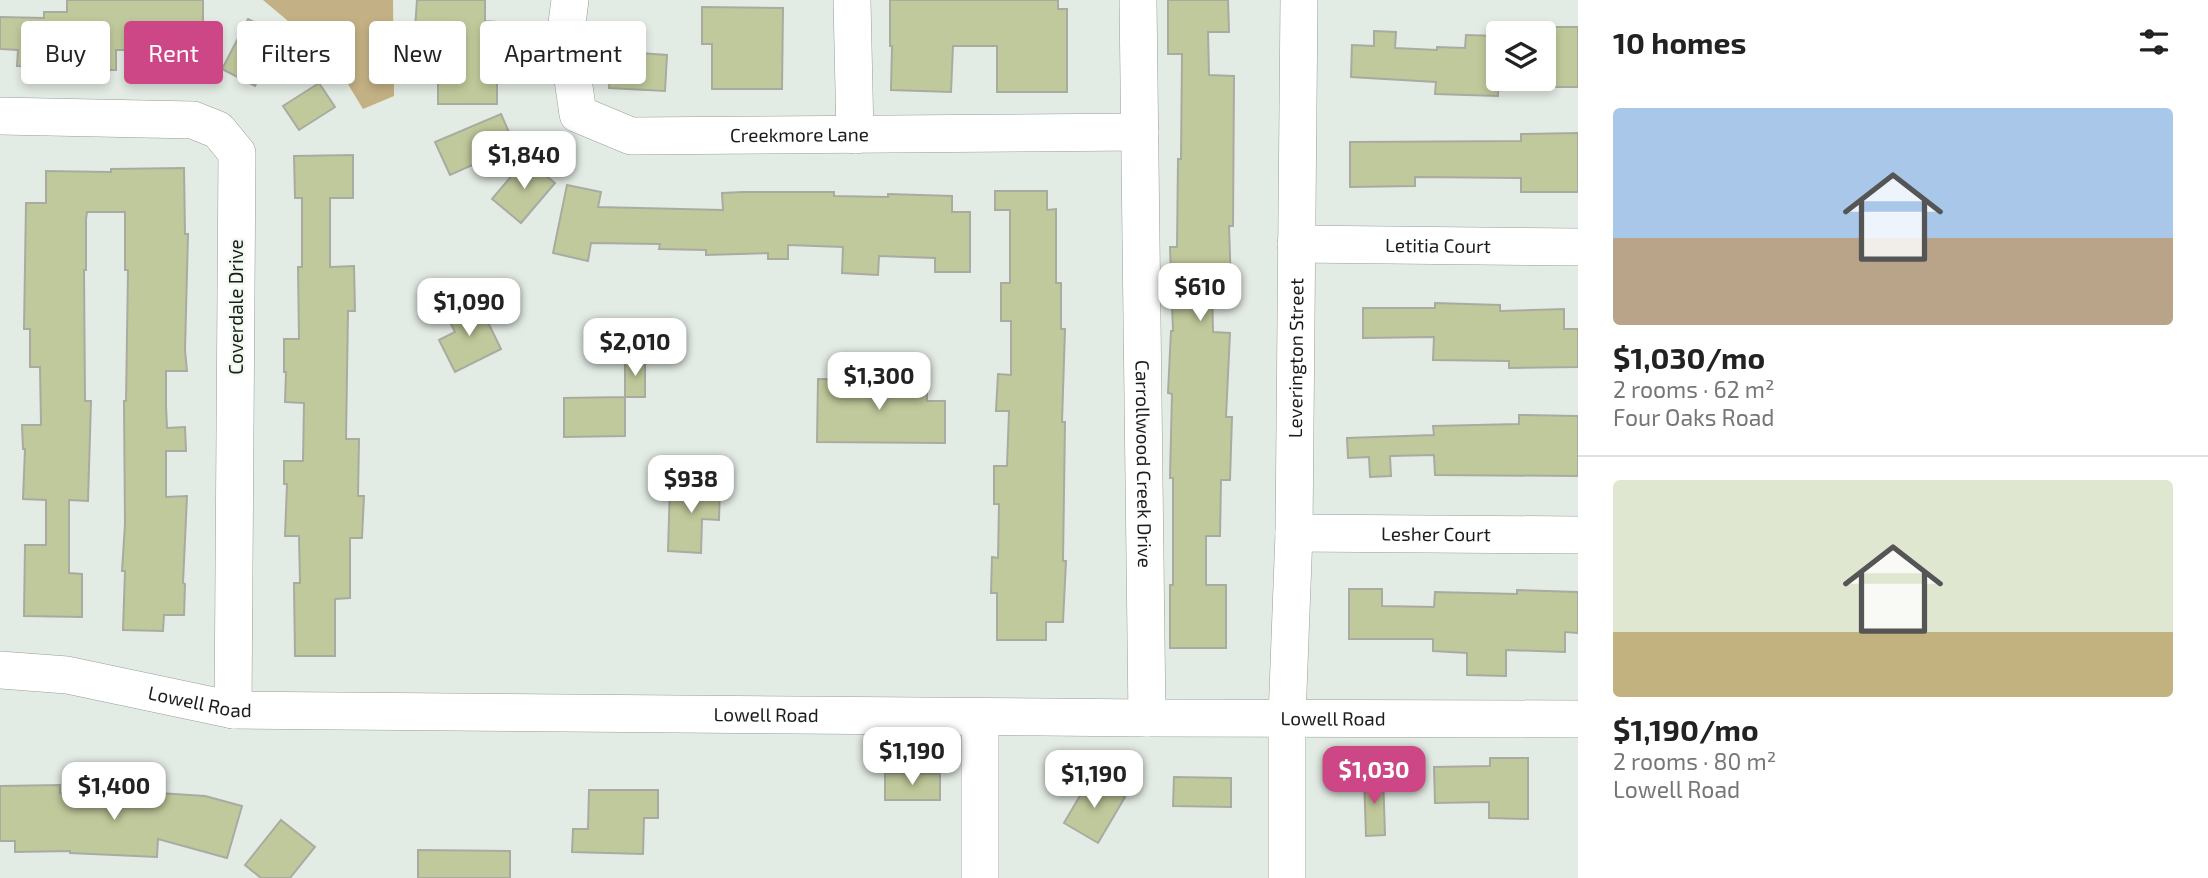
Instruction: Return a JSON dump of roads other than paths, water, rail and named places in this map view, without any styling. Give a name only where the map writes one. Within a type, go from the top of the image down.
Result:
[{"type":"street","name":"Creekmore Lane","points":[[570,0],[566,31],[578,114],[631,136],[1140,132]]},
{"type":"street","points":[[852,0],[855,135]]},
{"type":"street","name":"Carrollwood Creek Drive","points":[[1138,0],[1147,718]]},
{"type":"street","name":"Leverington Street","points":[[1287,878],[1287,718],[1294,533],[1299,0]]},
{"type":"street","name":"Coverdale Drive","points":[[0,116],[193,120],[218,131],[237,153],[233,710]]},
{"type":"street","name":"Letitia Court","points":[[1296,244],[1578,247]]},
{"type":"street","name":"Lesher Court","points":[[1294,533],[1578,535]]},
{"type":"street","name":"Lowell Road","points":[[0,670],[67,675],[233,710],[1578,719]]},
{"type":"street","points":[[980,716],[980,878]]}]
